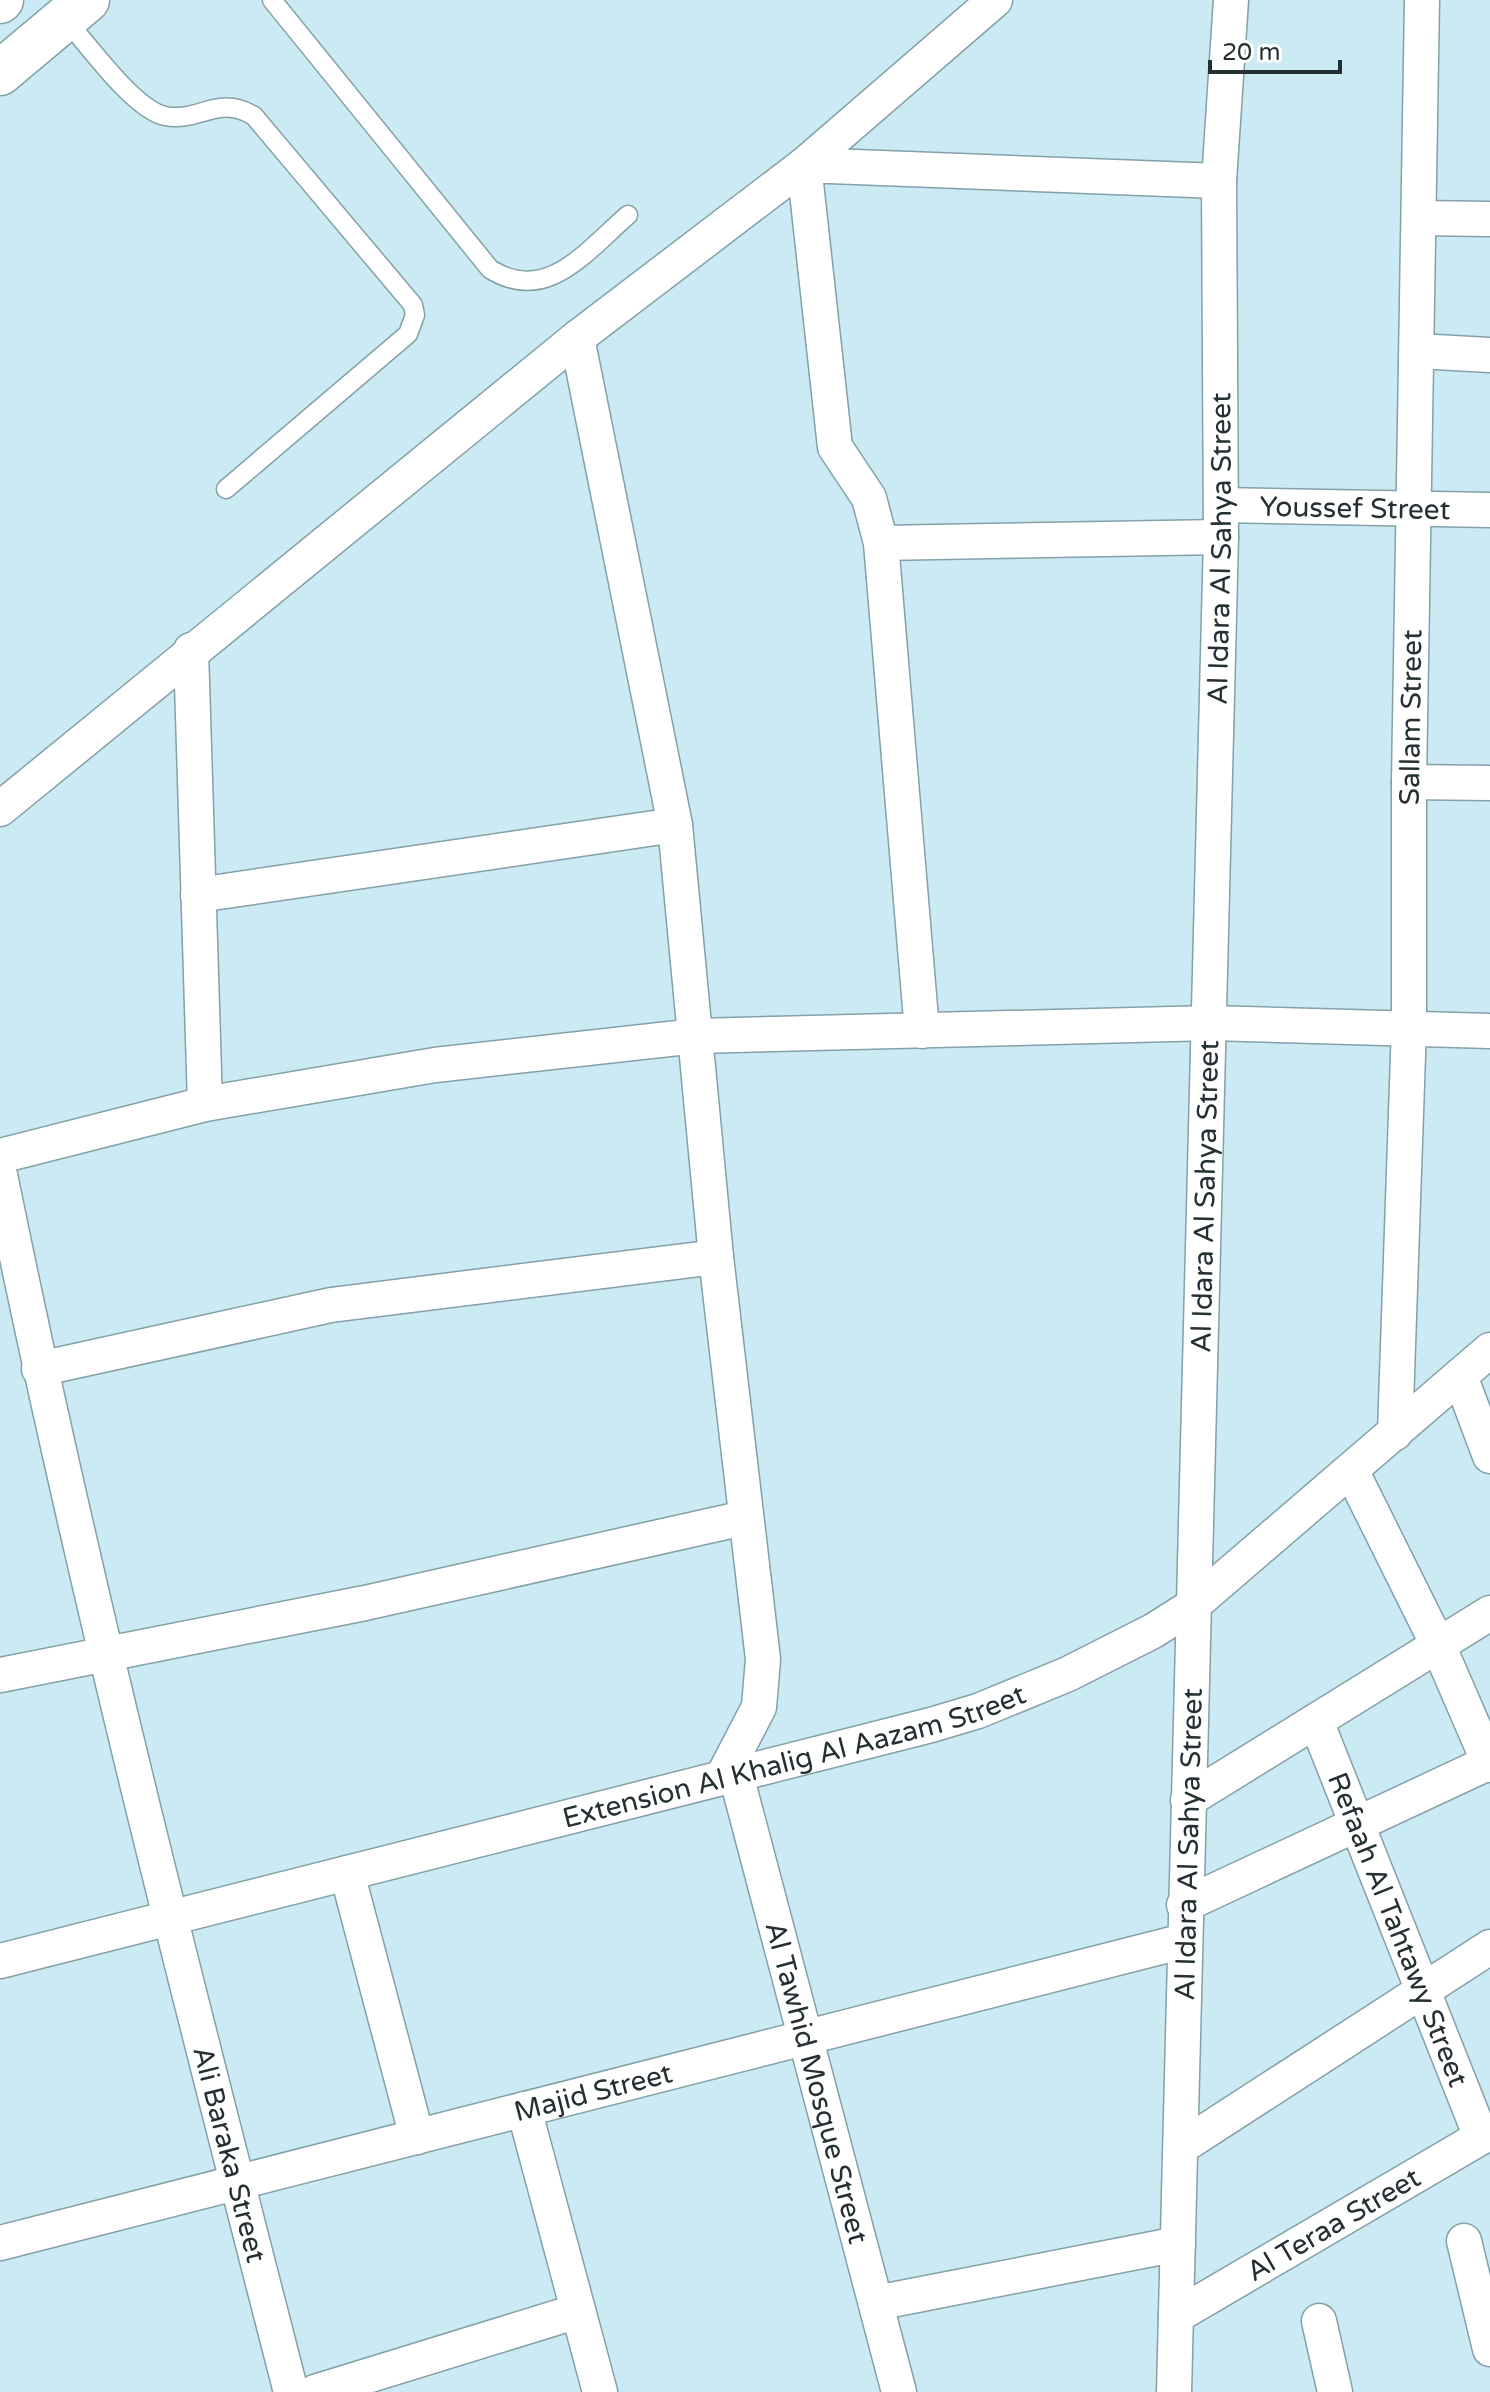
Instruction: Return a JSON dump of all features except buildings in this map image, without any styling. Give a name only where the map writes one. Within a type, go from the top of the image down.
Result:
[{"type":"street","points":[[0,809],[577,338],[804,165],[995,0]]},
{"type":"street","name":"Al Idara Al Sahya Street","points":[[1174,2392],[1191,1607],[1211,1023],[1221,521],[1219,181],[1231,0]]},
{"type":"street","name":"Sallam Street","points":[[1395,1433],[1409,1026],[1409,782],[1422,0]]},
{"type":"street","points":[[0,73],[76,9]]},
{"type":"street","points":[[804,165],[1219,181]]},
{"type":"street","points":[[804,165],[835,447],[869,498],[881,543],[922,1031]]},
{"type":"street","points":[[1419,218],[1490,219]]},
{"type":"street","points":[[577,338],[675,825],[716,1257],[744,1518],[763,1659],[759,1707],[730,1775]]},
{"type":"street","points":[[1417,351],[1490,355]]},
{"type":"street","name":"Youssef Street","points":[[881,543],[1414,509],[1490,510]]},
{"type":"street","points":[[191,650],[205,1104]]},
{"type":"street","points":[[1409,782],[1490,783]]},
{"type":"street","points":[[198,895],[675,825]]},
{"type":"street","points":[[0,1156],[205,1104],[435,1065],[696,1036],[1211,1023],[1409,1026],[1490,1031]]},
{"type":"street","name":"Ali Baraka Street","points":[[0,1175],[39,1369],[104,1654],[168,1919],[291,2392]]},
{"type":"street","points":[[39,1369],[331,1305],[716,1257]]},
{"type":"street","name":"Extension Al Khalig Al Aazam Street","points":[[0,1961],[978,1711],[1112,1653],[1191,1607],[1490,1350]]},
{"type":"street","points":[[1460,1376],[1490,1456]]},
{"type":"street","points":[[1184,1905],[1490,1763],[1438,1645],[1351,1470]]},
{"type":"street","points":[[0,1675],[365,1603],[744,1518]]},
{"type":"street","points":[[1188,1800],[1490,1613]]},
{"type":"street","name":"Refaah Al Tahtawy Street","points":[[1316,1721],[1423,1991],[1485,2135]]},
{"type":"street","name":"Al Tawhid Mosque Street","points":[[730,1775],[806,2038],[899,2392]]},
{"type":"street","points":[[347,1873],[417,2137]]},
{"type":"street","name":"Majid Street","points":[[0,2243],[1184,1941]]},
{"type":"street","points":[[1181,2147],[1490,1947]]},
{"type":"street","points":[[524,2109],[600,2392]]},
{"type":"street","name":"Al Teraa Street","points":[[1176,2316],[1485,2135]]},
{"type":"street","points":[[1464,2241],[1490,2349]]},
{"type":"street","points":[[876,2303],[1178,2244]]},
{"type":"street","points":[[315,2392],[578,2311]]},
{"type":"street","points":[[1319,2321],[1335,2392]]},
{"type":"lane","points":[[272,0],[490,269],[506,279],[524,283],[558,274],[628,215]]},
{"type":"lane","points":[[76,9],[150,111],[176,117],[229,106],[254,116],[413,305],[415,315],[408,334],[226,489]]}]
